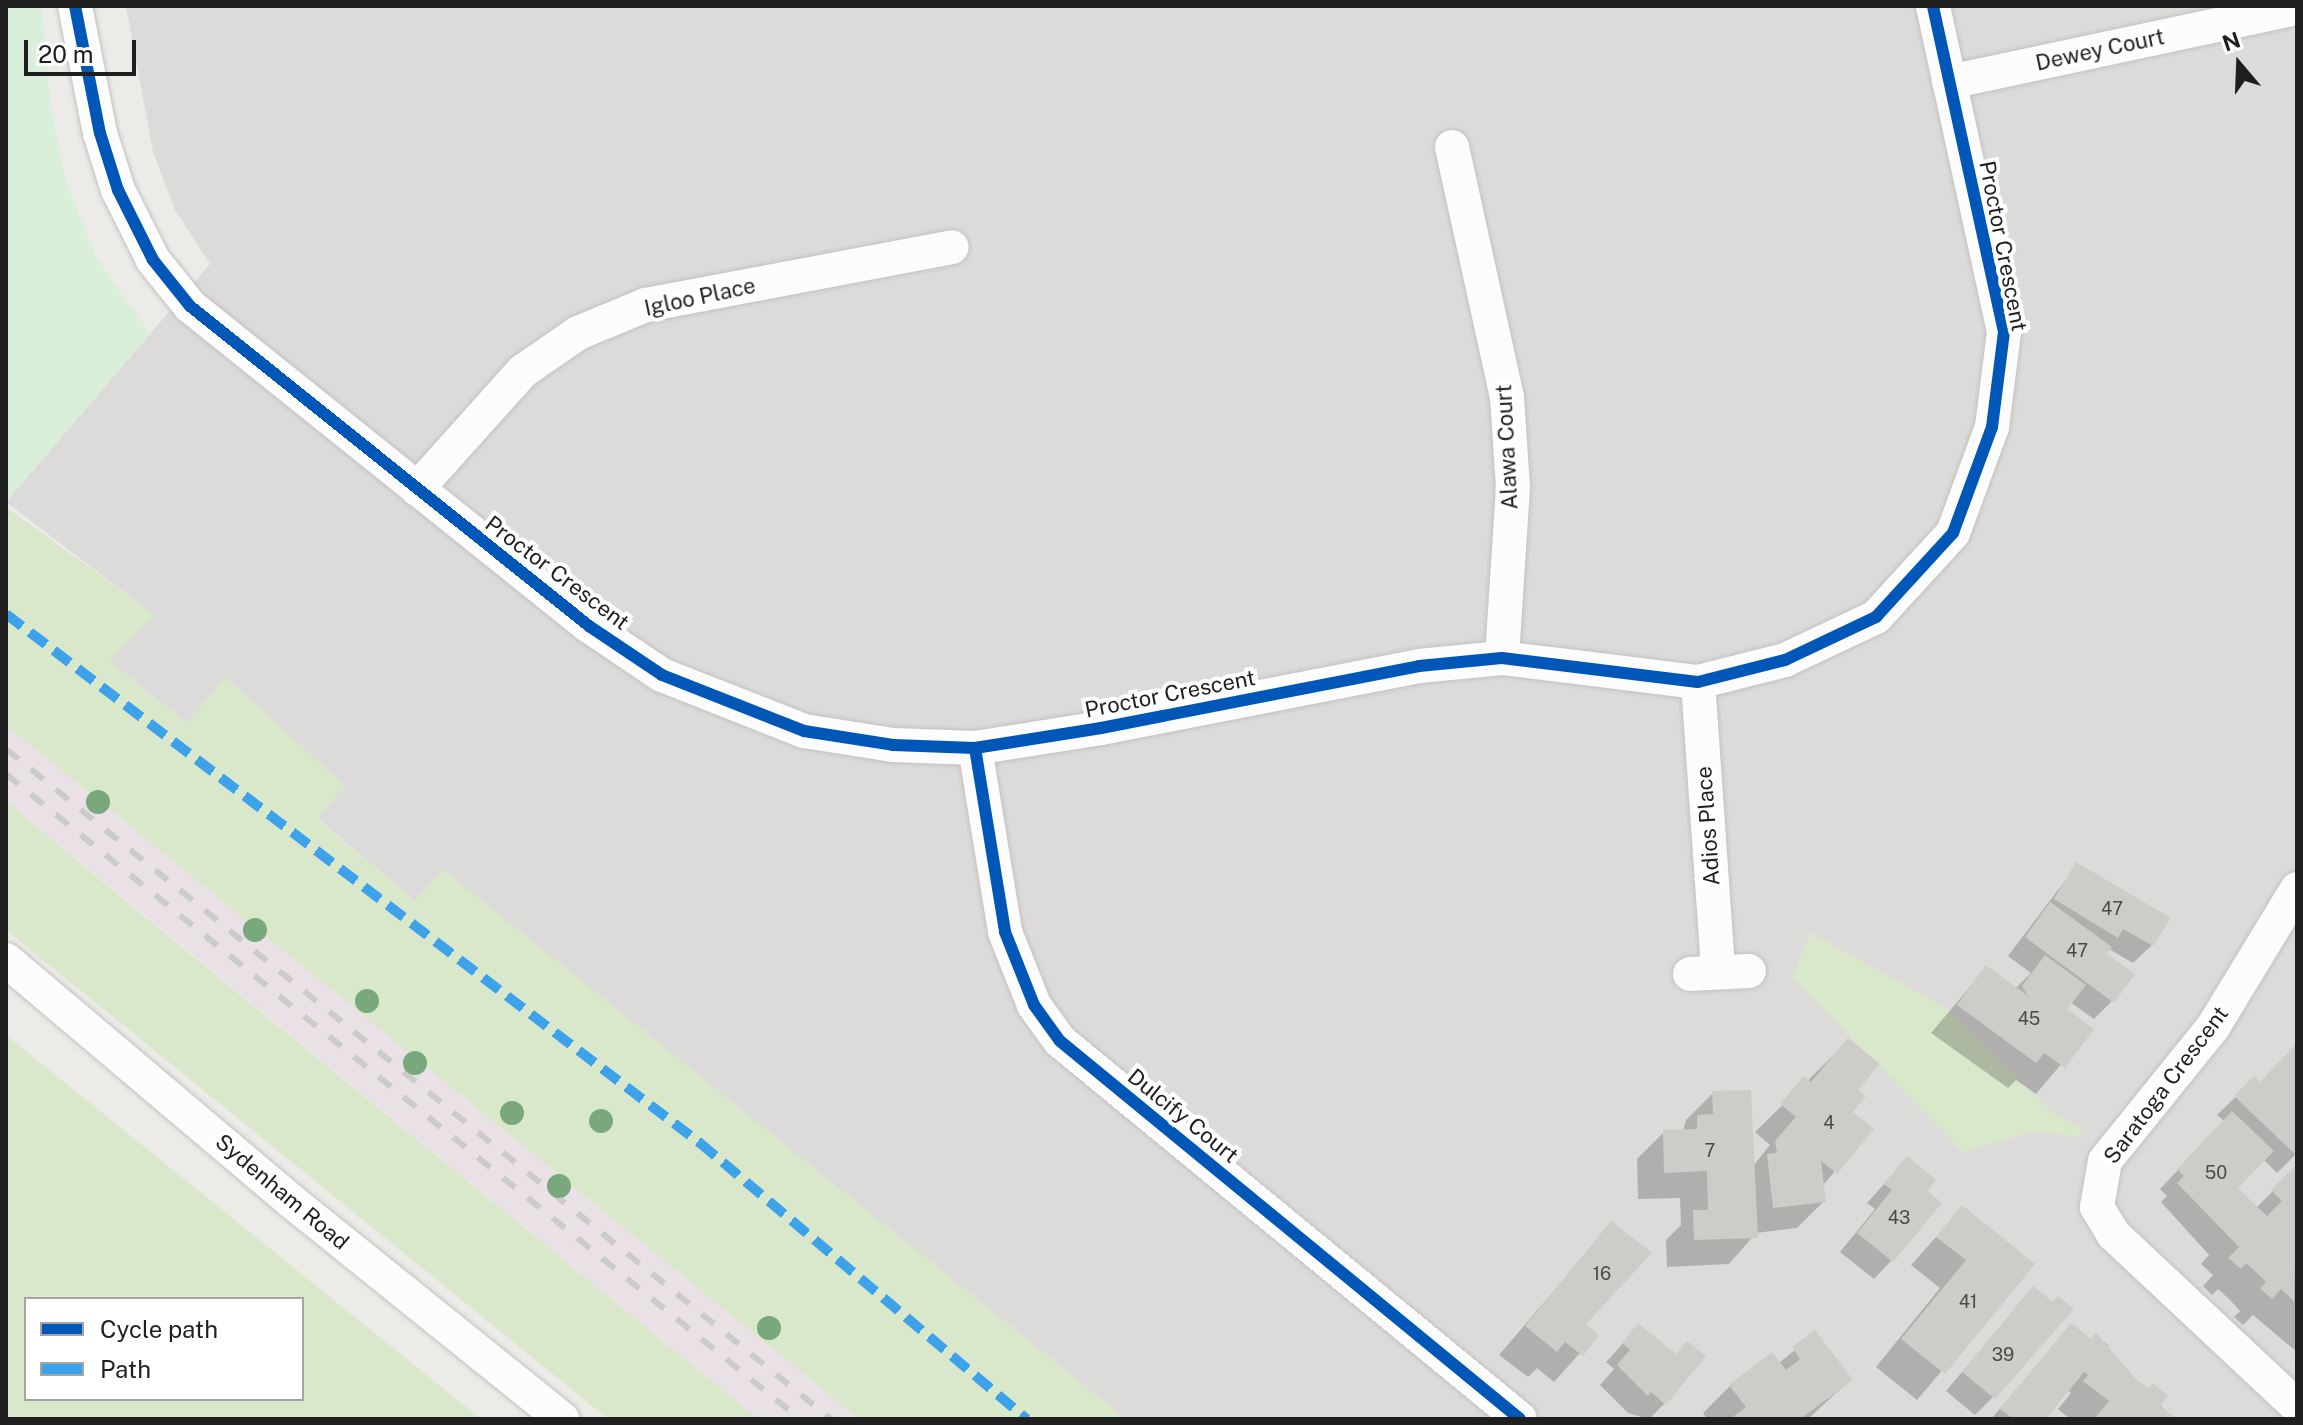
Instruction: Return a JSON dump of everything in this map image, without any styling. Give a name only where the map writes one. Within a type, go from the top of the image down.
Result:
[{"type":"street","points":[[75,6],[91,80]]},
{"type":"street","points":[[91,80],[94,6]]},
{"type":"street","name":"Proctor Crescent","points":[[91,80],[118,190],[173,290],[589,626],[662,675],[804,731],[893,745],[975,748],[1101,728],[1419,666],[1502,658],[1698,682],[1785,660],[1876,617],[1953,533],[1992,427],[2004,332],[1933,6]]},
{"type":"street","name":"Dewey Court","points":[[1949,82],[2297,8]]},
{"type":"street","name":"Alawa Court","points":[[1452,147],[1507,397],[1513,487],[1502,658]]},
{"type":"street","name":"Igloo Place","points":[[417,489],[523,371],[578,333],[646,305],[952,247]]},
{"type":"street","name":"Adios Place","points":[[1698,682],[1719,972]]},
{"type":"street","name":"Dulcify Court","points":[[975,748],[1005,932],[1034,1005],[1060,1041],[1520,1419]]},
{"type":"street","name":"Saratoga Crescent","points":[[2297,889],[2213,1027],[2105,1161],[2097,1207],[2113,1234],[2297,1406]]},
{"type":"street","name":"Sydenham Road","points":[[6,960],[291,1201],[562,1419]]},
{"type":"shaded area","points":[[126,6],[2297,6],[2297,1419],[1126,1419],[443,870],[415,901],[317,818],[344,787],[226,678],[187,723],[109,661],[154,615],[6,502],[210,264],[175,210],[153,152]]},
{"type":"shaded area","points":[[6,725],[859,1419],[758,1419],[6,801]]},
{"type":"green space","points":[[6,6],[41,6],[52,114],[66,182],[96,256],[150,334],[6,502]]},
{"type":"green space","points":[[6,507],[155,615],[109,661],[187,723],[226,677],[345,786],[317,819],[415,901],[443,869],[1126,1419],[859,1419],[6,725]]},
{"type":"green space","points":[[6,801],[758,1419],[608,1419],[6,930]]},
{"type":"green space","points":[[1810,932],[1944,1007],[2053,1113],[2083,1128],[2078,1136],[2031,1132],[1963,1152],[1793,978]]},
{"type":"green space","points":[[6,1035],[481,1419],[6,1419]]},
{"type":"building","points":[[2076,862],[2171,918],[2153,946],[2123,929],[2118,938],[2054,899]]},
{"type":"building","points":[[2050,902],[2112,947],[2107,954],[2135,974],[2114,1003],[2025,937]]},
{"type":"building","points":[[2045,955],[2086,985],[2067,1009],[2094,1029],[2065,1068],[2044,1053],[2036,1063],[1957,1005],[1986,965],[2028,996],[2022,986]]},
{"type":"building","points":[[1848,1038],[1880,1064],[1858,1090],[1866,1096],[1853,1112],[1874,1129],[1837,1174],[1821,1161],[1826,1202],[1773,1208],[1767,1154],[1777,1153],[1775,1141],[1796,1117],[1780,1104],[1804,1076],[1811,1082]]},
{"type":"building","points":[[2295,1045],[2297,1156],[2234,1096],[2254,1076],[2260,1082]]},
{"type":"building","points":[[1751,1090],[1758,1238],[1694,1240],[1693,1210],[1708,1210],[1707,1171],[1664,1173],[1663,1130],[1697,1129],[1697,1115],[1713,1114],[1712,1091]]},
{"type":"building","points":[[2232,1111],[2274,1151],[2238,1188],[2267,1216],[2282,1201],[2271,1190],[2297,1164],[2294,1301],[2281,1289],[2272,1299],[2260,1288],[2266,1282],[2256,1272],[2246,1263],[2241,1269],[2228,1258],[2239,1247],[2177,1183],[2184,1176],[2177,1169]]},
{"type":"building","points":[[1907,1156],[1936,1180],[1928,1191],[1942,1203],[1893,1262],[1857,1233],[1892,1190],[1884,1184]]},
{"type":"building","points":[[1962,1205],[2035,1264],[1945,1374],[1901,1339],[1966,1260],[1936,1237]]},
{"type":"building","points":[[1611,1221],[1652,1253],[1586,1324],[1599,1335],[1583,1356],[1565,1342],[1557,1352],[1525,1326]]},
{"type":"building","points":[[2033,1286],[2053,1302],[2058,1296],[2074,1309],[1995,1399],[1962,1372]]},
{"type":"building","points":[[1638,1323],[1676,1354],[1687,1341],[1706,1356],[1666,1405],[1651,1392],[1648,1396],[1617,1365],[1630,1350],[1622,1343]]},
{"type":"building","points":[[2071,1323],[2091,1339],[2096,1333],[2136,1379],[2148,1388],[2153,1383],[2168,1396],[2160,1406],[2177,1419],[2094,1419],[2109,1401],[2083,1381],[2088,1375],[2084,1372],[2046,1419],[2013,1419],[2000,1409]]},
{"type":"building","points":[[1815,1330],[1853,1380],[1800,1419],[1730,1419],[1746,1407],[1729,1385],[1772,1352],[1786,1370],[1800,1359],[1792,1347]]},
{"type":"railway","points":[[6,749],[831,1419]]},
{"type":"railway","points":[[6,774],[800,1419]]},
{"type":"marked path","points":[[6,614],[700,1143],[1027,1419]]},
{"type":"cycle path","points":[[75,6],[100,133],[118,190],[153,260],[190,306],[589,626],[662,675],[804,731],[893,745],[975,748],[1101,728],[1419,666],[1502,658],[1698,682],[1785,660],[1876,617],[1953,533],[1992,427],[2004,332],[1933,6]]},
{"type":"cycle path","points":[[975,748],[1005,932],[1034,1005],[1060,1041],[1520,1419]]}]
